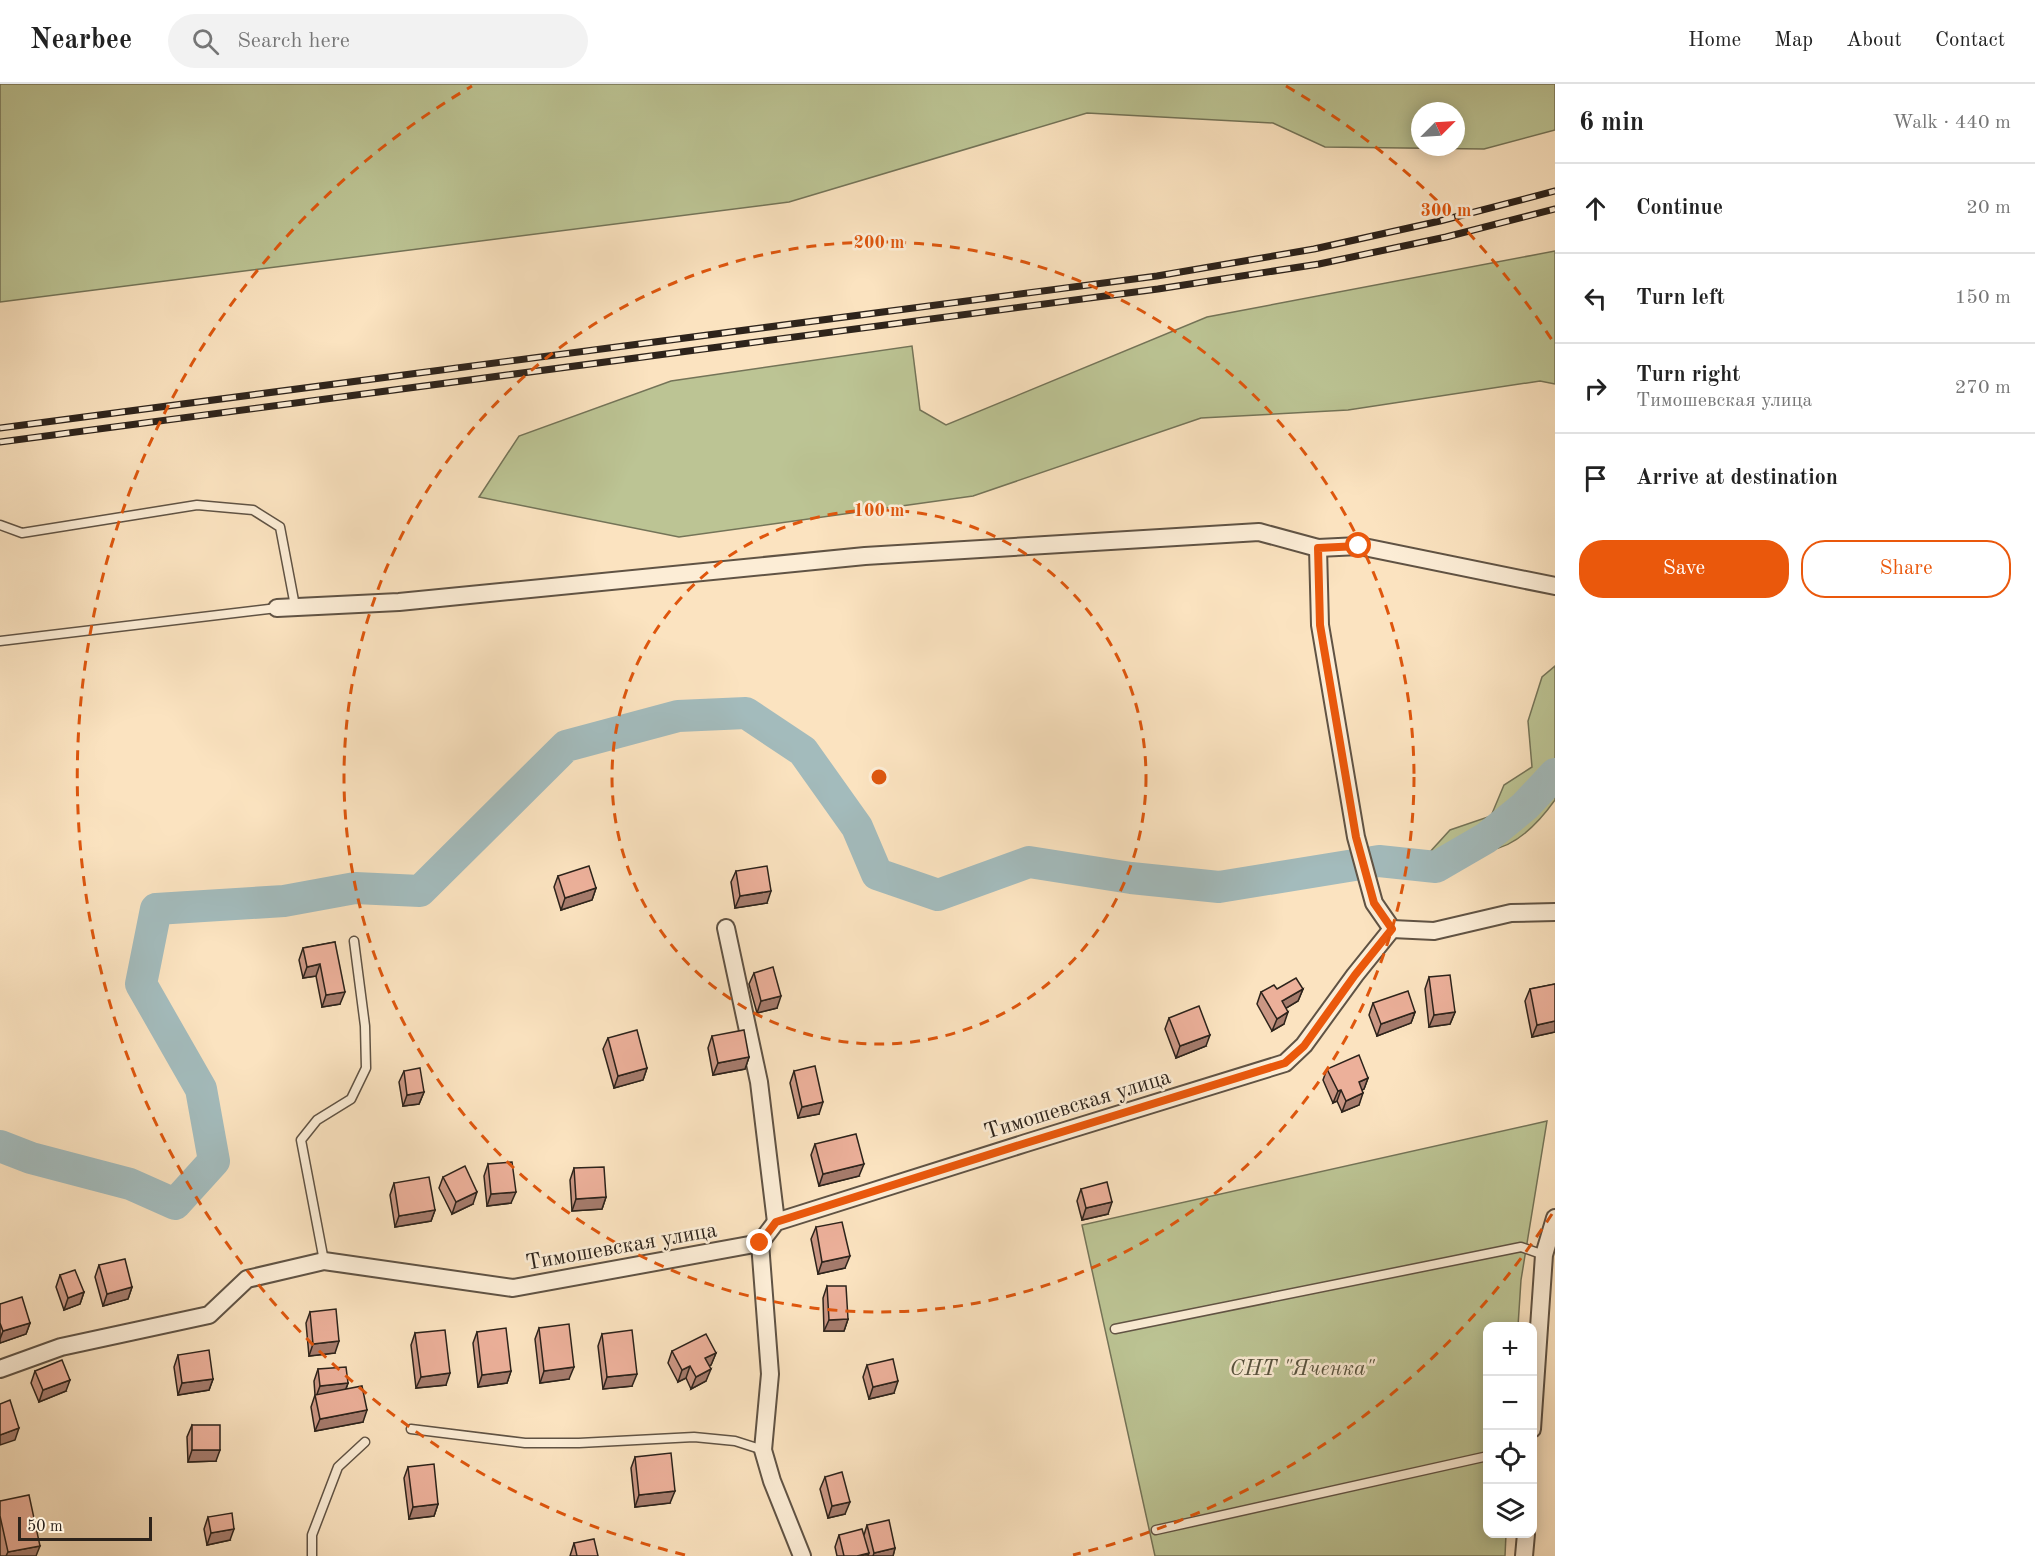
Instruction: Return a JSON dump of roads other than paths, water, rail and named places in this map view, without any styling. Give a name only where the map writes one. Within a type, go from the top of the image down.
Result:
[{"type":"street","points":[[277,608],[399,602],[865,556],[1259,532],[1318,548],[1359,546],[1555,586]]},
{"type":"street","points":[[1318,548],[1320,625],[1356,837],[1374,903],[1392,929],[1434,931],[1511,913],[1555,912]]},
{"type":"street","points":[[726,928],[759,1082],[776,1222],[760,1243],[770,1374],[763,1450],[772,1481],[802,1556]]},
{"type":"street","name":"Тимошевская улица","points":[[776,1222],[1285,1063],[1304,1046],[1355,975],[1392,929]]},
{"type":"street","points":[[1536,1376],[1544,1255],[1555,1218]]},
{"type":"street","name":"Тимошевская улица","points":[[0,1369],[61,1347],[208,1315],[247,1279],[324,1261],[513,1288],[760,1243]]},
{"type":"street","points":[[1524,1556],[1526,1538]]},
{"type":"lane","points":[[0,525],[22,533],[197,505],[253,510],[280,527],[295,606]]},
{"type":"lane","points":[[0,641],[277,608]]},
{"type":"lane","points":[[324,1261],[301,1140],[317,1120],[351,1099],[366,1068],[365,1026],[354,941]]},
{"type":"lane","points":[[1115,1329],[1521,1247],[1544,1255]]},
{"type":"lane","points":[[411,1429],[525,1443],[579,1443],[694,1437],[735,1441],[763,1450]]},
{"type":"lane","points":[[312,1556],[312,1535],[338,1467],[365,1442]]},
{"type":"lane","points":[[1156,1530],[1483,1457]]},
{"type":"waterway","points":[[0,1146],[31,1158],[130,1184],[175,1204],[214,1161],[201,1089],[141,984],[156,909],[284,901],[355,888],[420,891],[566,746],[678,716],[746,713],[803,751],[857,827],[877,874],[938,895],[1029,862],[1131,878],[1219,887],[1379,861],[1436,867],[1486,838],[1525,806],[1555,774]]},
{"type":"railway","points":[[0,428],[1157,276],[1314,249],[1440,221],[1555,191]]},
{"type":"railway","points":[[0,442],[1158,289],[1319,264],[1446,237],[1555,209]]},
{"type":"park label","name":"СНТ \"Яченка\"","points":[[1302,1367]]}]
